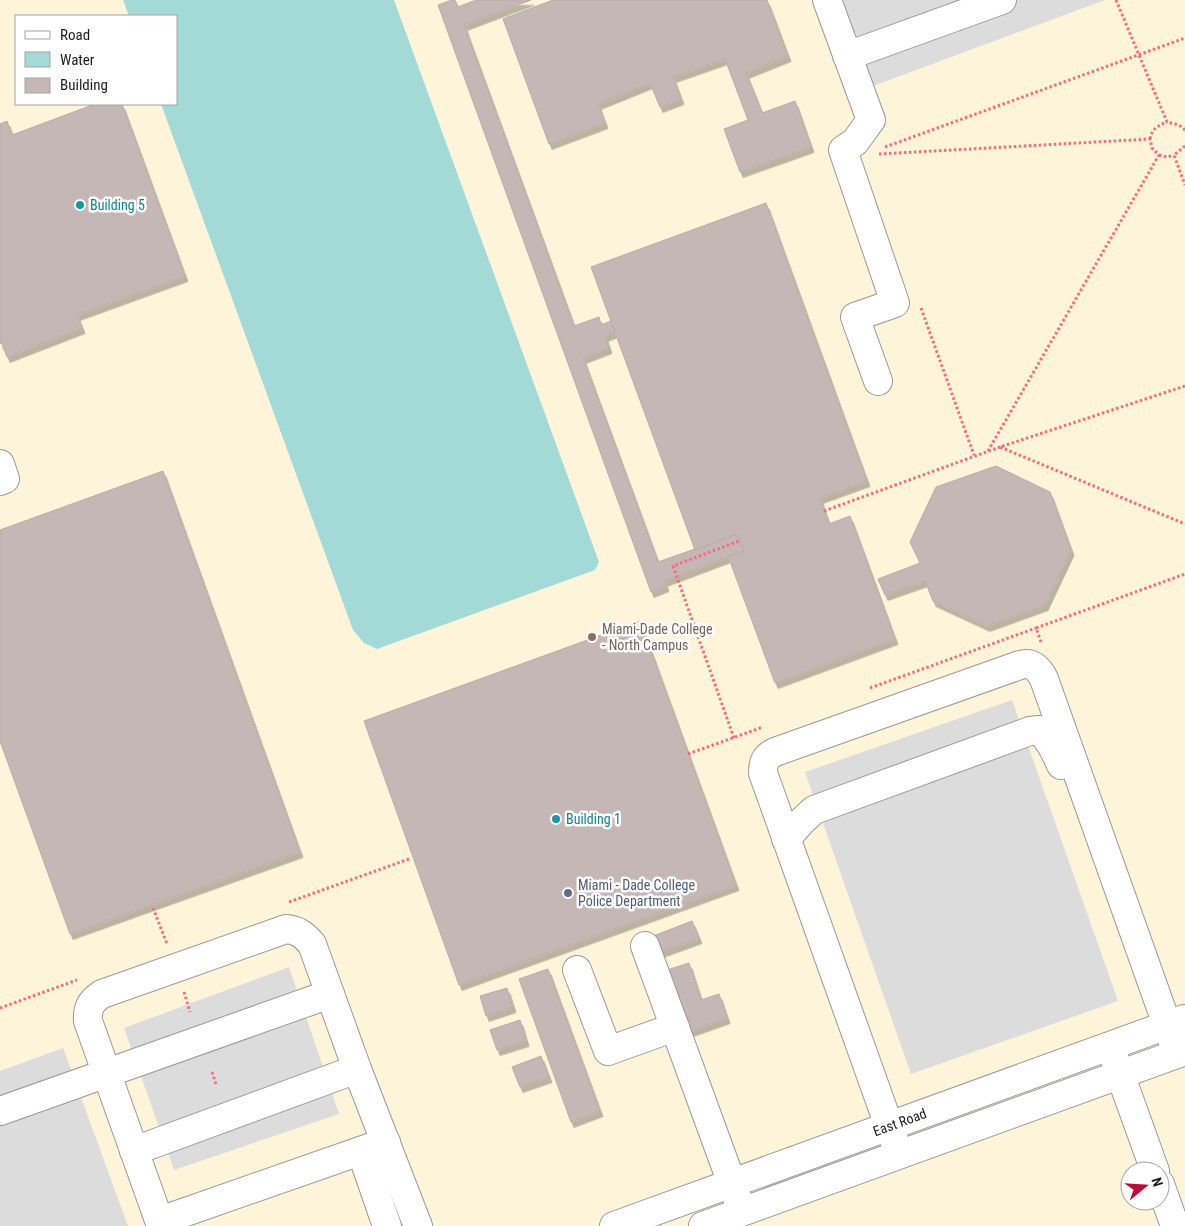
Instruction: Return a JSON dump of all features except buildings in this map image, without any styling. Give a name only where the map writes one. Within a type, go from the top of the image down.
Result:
[{"type":"street","points":[[827,0],[871,120],[854,142],[843,150],[895,303],[855,317],[878,381]]},
{"type":"street","points":[[847,56],[1002,0]]},
{"type":"street","points":[[0,464],[5,479],[0,481]]},
{"type":"street","points":[[907,1151],[898,1123],[786,839],[763,773],[763,765],[770,754],[1026,663],[1036,667],[1044,679],[1169,1025],[1176,1054]]},
{"type":"street","points":[[786,839],[814,810],[1035,730],[1039,730],[1048,740],[1065,771],[1078,777]]},
{"type":"street","points":[[1102,886],[1169,1025]]},
{"type":"street","points":[[373,1146],[160,1224],[88,1021],[87,1012],[94,999],[102,994],[275,932],[286,929],[294,930],[304,935],[312,944],[356,1069],[373,1146],[387,1226]]},
{"type":"street","points":[[645,946],[742,1211]]},
{"type":"street","points":[[578,970],[608,1051],[675,1027]]},
{"type":"street","points":[[0,1111],[330,994]]},
{"type":"street","name":"East Road","points":[[614,1226],[1169,1025]]},
{"type":"street","points":[[1110,1047],[1151,1161]]},
{"type":"street","points":[[882,1050],[898,1123]]},
{"type":"street","name":"East Road","points":[[703,1226],[1176,1054]]},
{"type":"street","points":[[134,1151],[356,1069]]},
{"type":"street","points":[[373,1146],[418,1226]]},
{"type":"street","points":[[1170,1211],[1175,1226]]},
{"type":"path","points":[[1116,0],[1167,122]]},
{"type":"path","points":[[1150,139],[874,153],[1185,38]]},
{"type":"path","points":[[1185,130],[1179,125],[1167,122],[1158,125],[1152,131],[1150,139],[1152,148],[1159,155],[1167,157],[1174,155],[1185,146]]},
{"type":"path","points":[[988,450],[1159,155]]},
{"type":"path","points":[[1174,155],[1185,185]]},
{"type":"path","points":[[824,511],[988,450],[1185,386]]},
{"type":"path","points":[[1000,447],[1185,524]]},
{"type":"path","points":[[734,738],[673,566],[739,541]]},
{"type":"path","points":[[1043,646],[1036,628],[1185,574]]},
{"type":"path","points":[[153,908],[168,947]]},
{"type":"path","points":[[181,984],[190,1012]]},
{"type":"path","points":[[212,1072],[216,1084]]},
{"type":"shaded area","name":"Miami-Dade College - North Campus","points":[[0,0],[1185,0],[1185,1226],[0,1226]]},
{"type":"shaded area","points":[[843,0],[1105,0],[873,86]]},
{"type":"shaded area","points":[[1012,700],[1118,1001],[911,1074],[805,772]]},
{"type":"shaded area","points":[[289,967],[339,1114],[174,1170],[124,1028]]},
{"type":"shaded area","points":[[63,1048],[128,1226],[0,1226],[0,1071]]},
{"type":"water","points":[[123,0],[394,0],[599,562],[595,570],[377,649],[364,643],[353,630],[161,105],[178,105],[178,15],[129,15]]},
{"type":"place","name":"Building 5","points":[[80,205]]},
{"type":"place","name":"Miami-Dade College - North Campus","points":[[592,637]]},
{"type":"place","name":"Building 1","points":[[556,819]]},
{"type":"place","name":"Miami - Dade College Police Department","points":[[568,893]]}]
